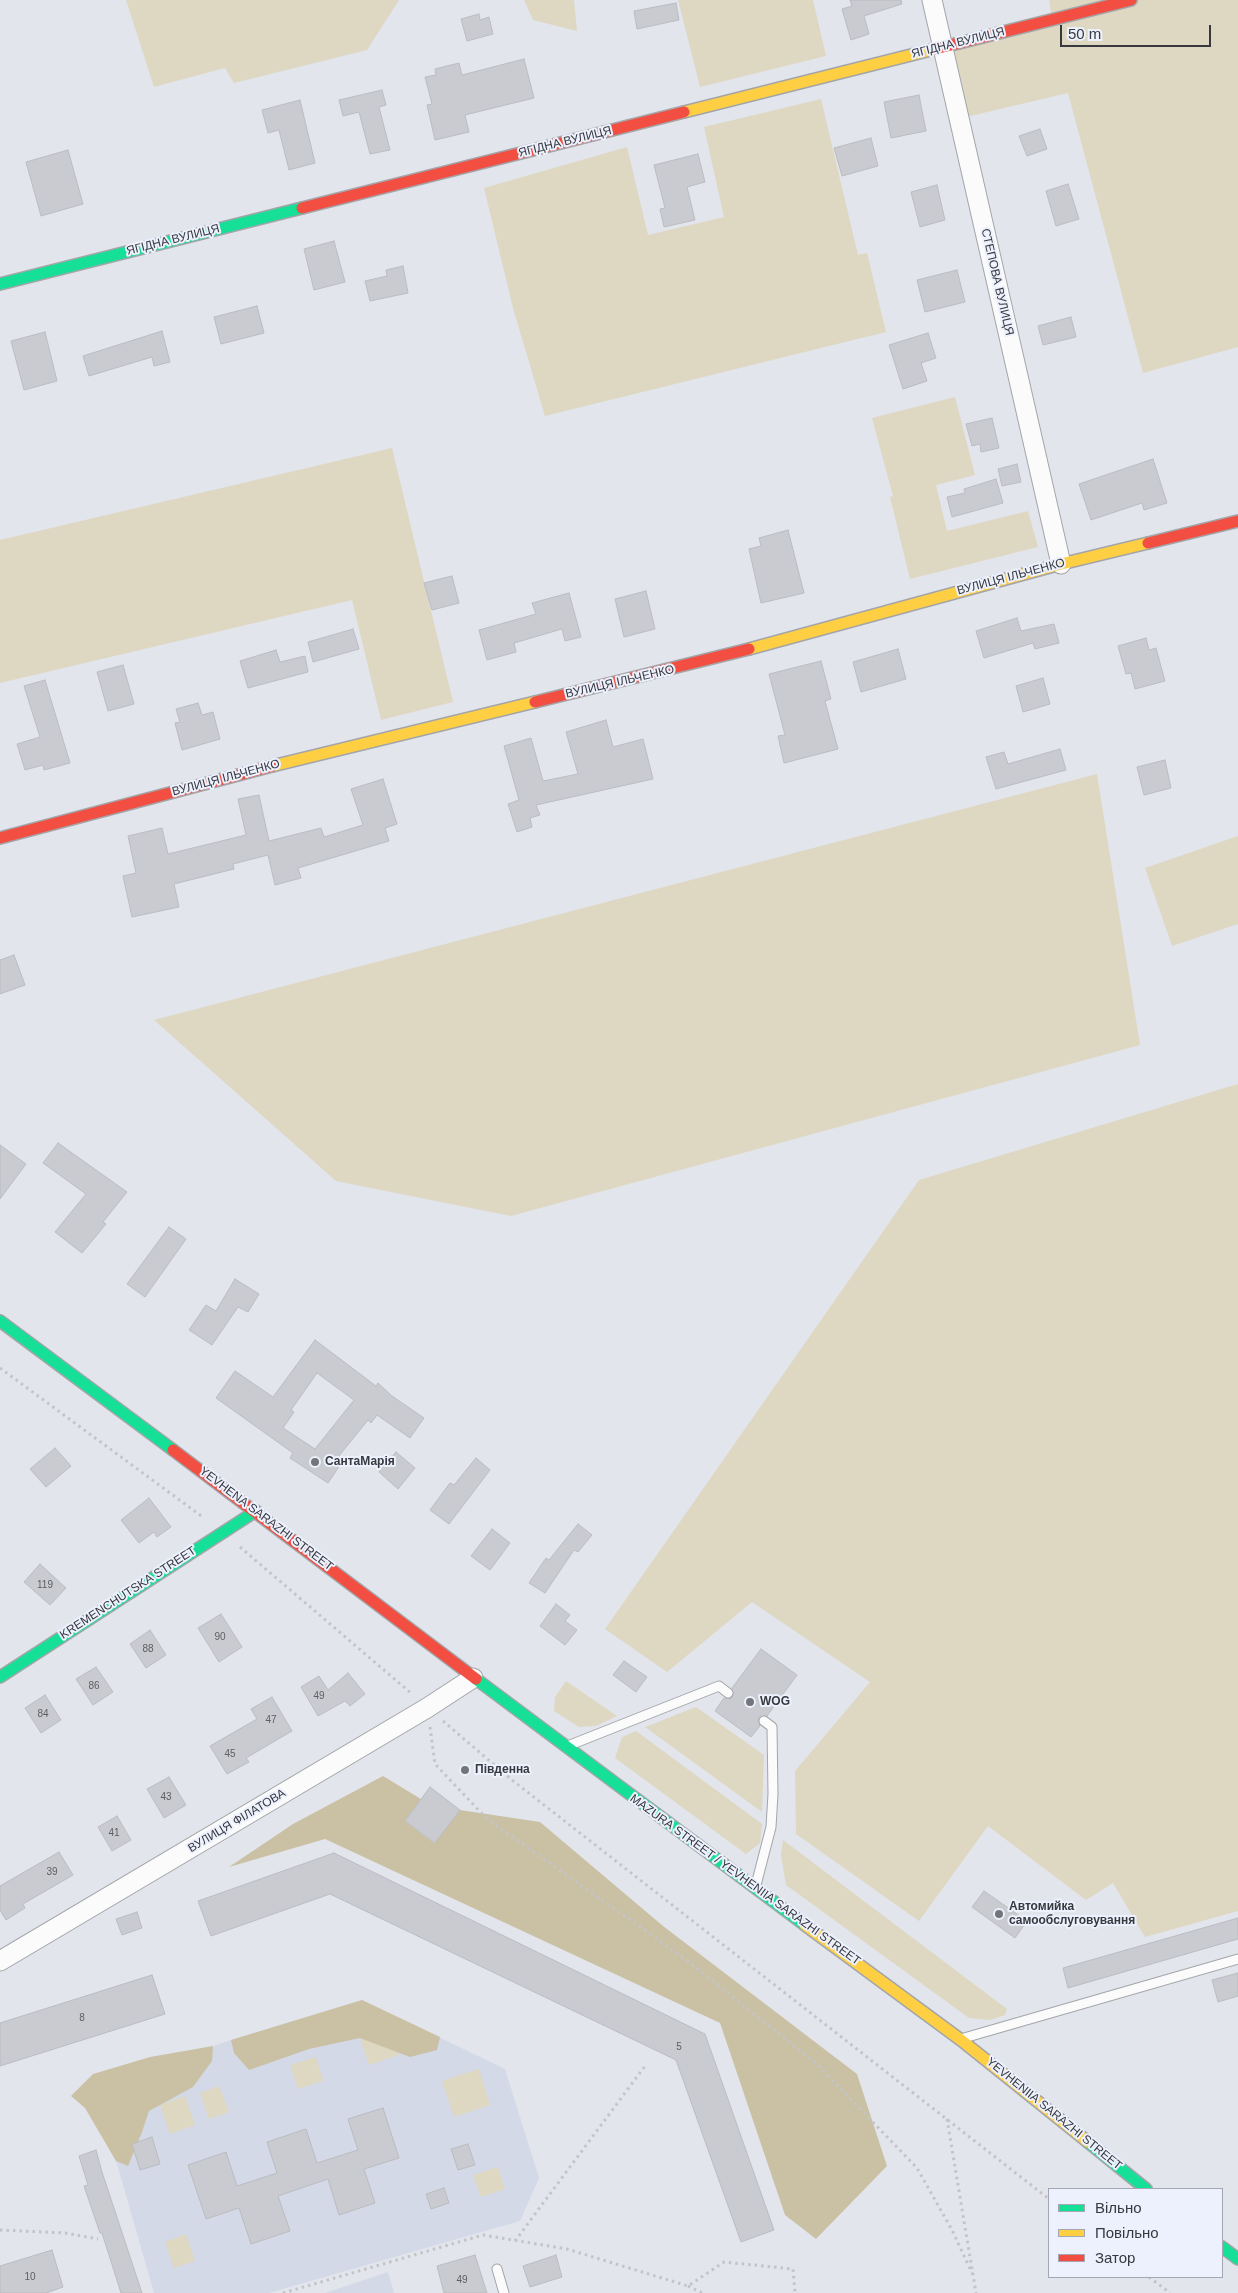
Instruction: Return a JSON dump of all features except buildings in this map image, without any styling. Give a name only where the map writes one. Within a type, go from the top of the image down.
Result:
[{"type":"street","name":"СТЕПОВА ВУЛИЦЯ","points":[[932,0],[1061,564]]},
{"type":"street","name":"ЯГІДНА ВУЛИЦЯ","points":[[0,284],[1131,0]]},
{"type":"street","name":"ВУЛИЦЯ ІЛЬЧЕНКО","points":[[0,838],[324,752],[686,666],[1061,564],[1238,521]]},
{"type":"street","name":"YEVHENA SARAZHI STREET","points":[[0,1321],[256,1511],[530,1720]]},
{"type":"street","name":"KREMENCHUTSKA STREET","points":[[0,1677],[256,1511]]},
{"type":"street","name":"ВУЛИЦЯ ФІЛАТОВА","points":[[0,1962],[427,1708],[473,1678]]},
{"type":"street","name":"MAZURA STREET / YEVHENIIA SARAZHI STREET","points":[[530,1720],[961,2040]]},
{"type":"street","name":"YEVHENIIA SARAZHI STREET","points":[[961,2040],[1145,2188]]},
{"type":"street","points":[[1223,2248],[1238,2259]]},
{"type":"lane","points":[[565,1747],[718,1686],[728,1693]]},
{"type":"lane","points":[[755,1888],[771,1827],[772,1811],[772,1727],[764,1721]]},
{"type":"lane","points":[[961,2040],[1238,1959]]},
{"type":"lane","points":[[497,2270],[504,2293]]},
{"type":"path","points":[[0,1368],[222,1532],[512,1780],[1048,2198]]},
{"type":"path","points":[[427,1708],[435,1764],[486,1819],[684,1958],[816,2064],[917,2168],[952,2230],[972,2273]]},
{"type":"path","points":[[515,2242],[645,2066]]},
{"type":"path","points":[[947,2119],[976,2293]]},
{"type":"path","points":[[0,2230],[65,2233],[98,2239]]},
{"type":"path","points":[[283,2293],[483,2235],[515,2242],[567,2249],[688,2286],[702,2293]]},
{"type":"path","points":[[688,2286],[724,2262],[793,2269],[795,2293]]},
{"type":"path","points":[[1150,2278],[1170,2293]]},
{"type":"shaded area","points":[[126,0],[399,0],[367,50],[234,83],[225,68],[154,87]]},
{"type":"shaded area","points":[[524,0],[574,0],[577,31],[533,20]]},
{"type":"shaded area","points":[[678,0],[813,0],[826,56],[700,87]]},
{"type":"shaded area","points":[[1049,0],[1238,0],[1238,347],[1143,373],[1068,93],[966,117],[948,50],[1053,24]]},
{"type":"shaded area","points":[[821,99],[858,255],[867,253],[886,332],[545,416],[513,308],[484,188],[627,147],[648,235],[724,217],[704,127]]},
{"type":"shaded area","points":[[955,397],[975,475],[936,485],[947,531],[1028,511],[1038,547],[910,579],[890,497],[893,496],[872,418]]},
{"type":"shaded area","points":[[392,448],[453,702],[381,720],[352,600],[0,683],[0,540]]},
{"type":"shaded area","points":[[1097,774],[1140,1045],[511,1216],[336,1181],[154,1020]]},
{"type":"shaded area","points":[[1238,836],[1238,924],[1172,946],[1145,868]]},
{"type":"shaded area","points":[[1238,1084],[1238,1911],[1145,1937],[1113,1883],[1086,1900],[988,1826],[919,1921],[796,1834],[795,1771],[870,1682],[752,1602],[667,1672],[605,1629],[919,1180]]},
{"type":"shaded area","points":[[566,1681],[617,1716],[596,1726],[579,1727],[554,1711],[555,1697]]},
{"type":"shaded area","points":[[696,1707],[764,1755],[762,1812],[645,1727]]},
{"type":"shaded area","points":[[636,1731],[762,1824],[760,1843],[746,1854],[615,1758],[622,1737]]},
{"type":"shaded area","points":[[383,1776],[421,1799],[405,1821],[434,1843],[460,1810],[540,1822],[663,1926],[857,2074],[887,2166],[816,2239],[785,2215],[720,2023],[325,1839],[229,1867],[293,1824]]},
{"type":"shaded area","points":[[783,1840],[1007,2009],[1005,2015],[990,2020],[969,2018],[786,1885],[781,1855]]},
{"type":"shaded area","points":[[362,2000],[505,2069],[539,2178],[520,2221],[269,2293],[154,2293],[95,2087],[231,2040]]},
{"type":"shaded area","points":[[362,2000],[440,2037],[437,2050],[410,2057],[360,2038],[309,2049],[249,2070],[234,2053],[231,2040]]},
{"type":"shaded area","points":[[390,2028],[399,2055],[369,2065],[360,2038]]},
{"type":"shaded area","points":[[213,2046],[212,2061],[193,2087],[149,2111],[128,2166],[116,2161],[85,2108],[71,2096],[93,2074],[150,2057]]},
{"type":"shaded area","points":[[316,2057],[323,2081],[298,2089],[290,2065]]},
{"type":"shaded area","points":[[479,2069],[490,2105],[454,2117],[442,2081]]},
{"type":"shaded area","points":[[219,2086],[229,2112],[209,2119],[200,2093]]},
{"type":"shaded area","points":[[185,2096],[195,2125],[170,2134],[160,2105]]},
{"type":"shaded area","points":[[498,2167],[505,2189],[481,2197],[473,2175]]},
{"type":"shaded area","points":[[186,2234],[195,2261],[174,2268],[165,2242]]},
{"type":"shaded area","points":[[388,2272],[394,2293],[325,2293]]},
{"type":"traffic: fast","points":[[0,284],[302,208]]},
{"type":"traffic: fast","points":[[0,1321],[173,1450]]},
{"type":"traffic: fast","points":[[0,1677],[256,1511]]},
{"type":"traffic: fast","points":[[476,1679],[805,1925]]},
{"type":"traffic: fast","points":[[1088,2142],[1145,2188]]},
{"type":"traffic: fast","points":[[1223,2248],[1238,2259]]},
{"type":"traffic: slow","points":[[684,112],[935,49]]},
{"type":"traffic: slow","points":[[749,649],[1061,564],[1148,543]]},
{"type":"traffic: slow","points":[[272,766],[535,702]]},
{"type":"traffic: slow","points":[[805,1925],[961,2040],[1088,2142]]},
{"type":"traffic: jam","points":[[935,49],[1131,0]]},
{"type":"traffic: jam","points":[[302,208],[684,112]]},
{"type":"traffic: jam","points":[[1148,543],[1238,521]]},
{"type":"traffic: jam","points":[[535,702],[749,649]]},
{"type":"traffic: jam","points":[[0,838],[272,766]]},
{"type":"traffic: jam","points":[[173,1450],[476,1679]]},
{"type":"place","name":"СантаМарія","points":[[315,1462]]},
{"type":"place","name":"WOG","points":[[750,1702]]},
{"type":"place","name":"Південна","points":[[465,1770]]},
{"type":"place","name":"Автомийка самообслуговування","points":[[999,1914]]}]
